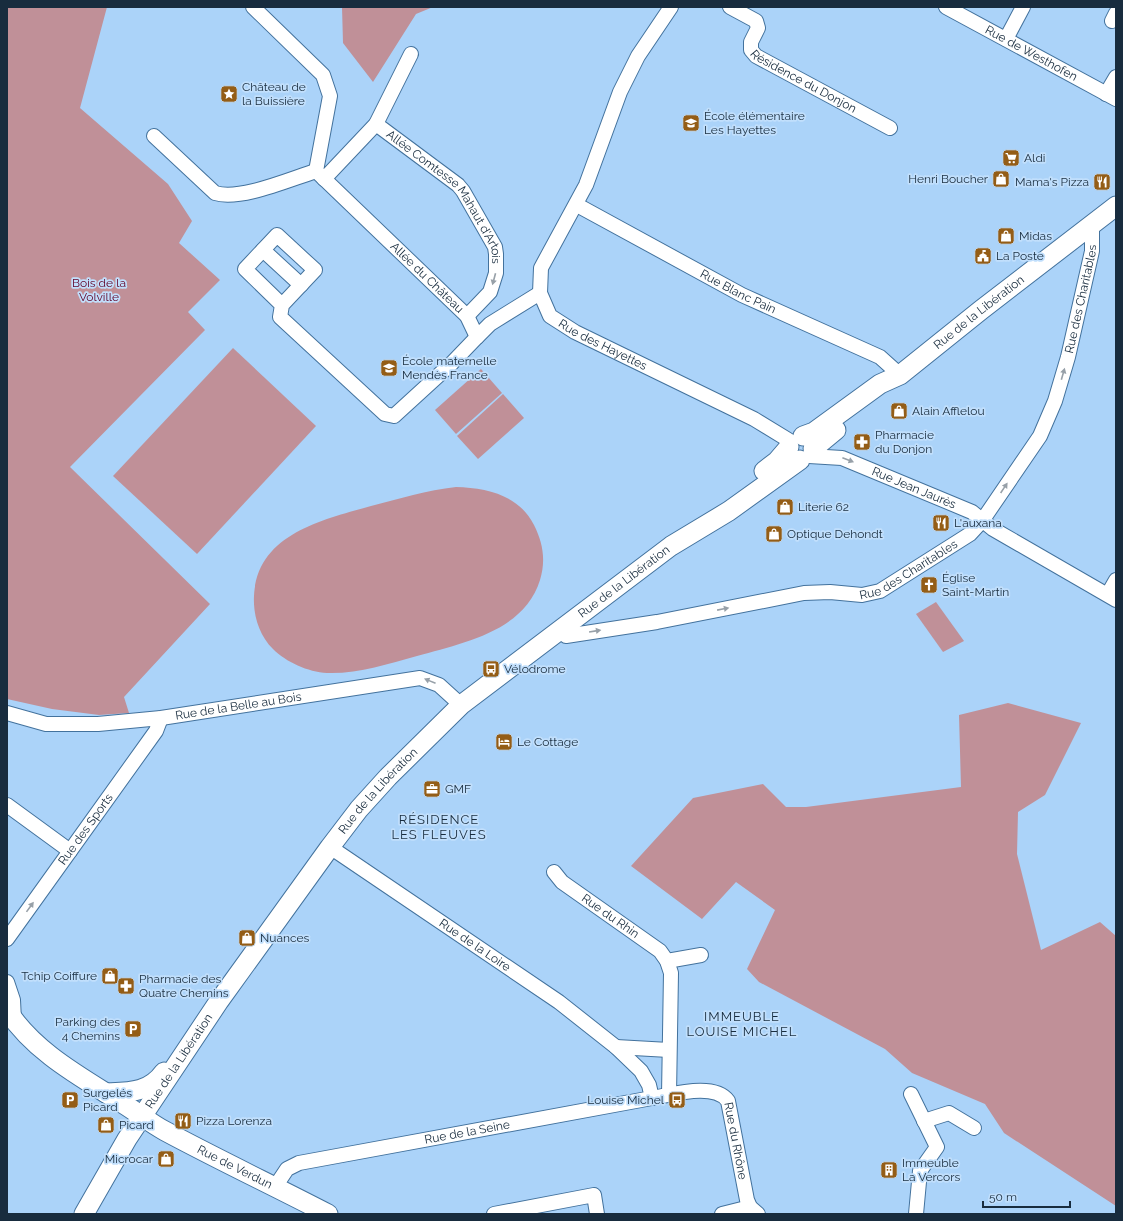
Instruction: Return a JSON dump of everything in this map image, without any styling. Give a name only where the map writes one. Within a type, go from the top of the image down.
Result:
[{"type":"main road","name":"Rue de la Libération","points":[[84,1214],[127,1139],[184,1053],[330,847],[388,777],[460,705],[687,535],[720,504],[777,461],[801,448],[814,432],[880,384],[900,375],[981,310],[1116,206]]},
{"type":"main road","name":"Rue de Verdun","points":[[10,1015],[58,1062],[172,1135],[328,1214]]},
{"type":"main road","points":[[106,1093],[137,1092],[148,1087],[158,1080],[166,1068],[184,1053]]},
{"type":"street","points":[[154,136],[215,193],[224,196],[253,191],[320,175],[330,96],[323,75],[253,7]]},
{"type":"street","name":"Rue des Hayettes","points":[[671,7],[638,56],[620,92],[586,185],[577,205],[541,268],[540,293],[550,316],[575,332],[754,419],[801,448]]},
{"type":"street","name":"Résidence du Donjon","points":[[730,7],[756,21],[758,28],[751,42],[751,50],[756,56],[890,128]]},
{"type":"street","name":"Rue de Westhofen","points":[[946,7],[1111,97]]},
{"type":"street","points":[[1006,39],[1023,7]]},
{"type":"street","name":"Allée Comtesse Mahaut d'Artois","points":[[320,175],[376,124],[411,54]]},
{"type":"street","points":[[1111,97],[1116,77]]},
{"type":"street","name":"Allée Comtesse Mahaut d'Artois","points":[[376,124],[458,185],[463,191],[495,247],[496,273],[490,292],[467,316]]},
{"type":"street","name":"Allée du Château","points":[[320,175],[467,316],[477,336]]},
{"type":"street","name":"Rue Blanc Pain","points":[[577,205],[742,295],[880,357],[900,375]]},
{"type":"street","name":"Rue des Charitables","points":[[559,630],[566,636],[657,622],[804,593],[830,592],[862,594],[880,591],[970,534],[982,521],[1040,436],[1055,401],[1068,357],[1092,251],[1092,226]]},
{"type":"street","points":[[281,311],[315,270],[277,235],[245,269],[281,311],[386,414],[394,416],[452,363],[490,324],[540,293]]},
{"type":"street","points":[[263,250],[301,286]]},
{"type":"street","name":"Rue Jean Jaurès","points":[[801,448],[842,458],[972,512],[993,529],[1112,597]]},
{"type":"street","points":[[1112,597],[1116,580]]},
{"type":"street","name":"Rue de la Belle au Bois","points":[[7,713],[46,724],[74,725],[161,718],[420,678],[439,685],[460,705]]},
{"type":"street","name":"Rue des Sports","points":[[7,939],[156,731],[161,718]]},
{"type":"street","points":[[7,805],[70,851]]},
{"type":"street","name":"Rue de la Loire","points":[[330,847],[559,1002],[616,1047],[641,1071],[649,1085],[652,1098]]},
{"type":"street","name":"Rue du Rhin","points":[[554,872],[562,882],[660,951],[668,960]]},
{"type":"street","points":[[669,1095],[671,973],[668,960],[701,955]]},
{"type":"street","points":[[7,982],[13,1000],[10,1015]]},
{"type":"street","points":[[616,1047],[669,1050]]},
{"type":"street","name":"Rue du Rhône","points":[[669,1095],[713,1091],[719,1092],[728,1101],[745,1191],[754,1210]]},
{"type":"street","points":[[911,1094],[937,1147],[920,1171],[916,1214]]},
{"type":"street","name":"Rue de la Seine","points":[[275,1187],[287,1169],[299,1163],[669,1095]]},
{"type":"street","points":[[924,1121],[948,1113],[974,1128]]},
{"type":"street","points":[[494,1214],[594,1195],[597,1214]]},
{"type":"street","points":[[722,1214],[754,1210]]},
{"type":"green space","name":"Bois de la Volville","points":[[7,7],[107,7],[80,108],[168,184],[192,221],[179,243],[220,280],[188,312],[205,330],[70,467],[210,604],[124,697],[129,713],[99,715],[52,709],[7,699]]},
{"type":"green space","points":[[342,7],[433,7],[416,14],[373,82],[343,43]]},
{"type":"green space","points":[[233,348],[316,426],[197,554],[113,476]]},
{"type":"green space","points":[[481,369],[502,393],[456,434],[435,410]]},
{"type":"green space","points":[[503,394],[524,418],[478,459],[457,436]]},
{"type":"green space","points":[[456,487],[479,489],[501,495],[520,507],[528,515],[534,525],[540,538],[543,552],[542,573],[532,598],[520,612],[506,623],[489,633],[471,640],[384,665],[350,672],[327,673],[312,671],[298,666],[278,654],[273,649],[264,637],[258,624],[254,596],[258,575],[267,558],[279,544],[295,533],[332,517],[413,495]]},
{"type":"green space","points":[[936,602],[964,641],[943,652],[916,614]]},
{"type":"green space","points":[[1008,703],[1081,723],[1045,795],[1018,812],[1017,854],[1041,950],[1100,922],[1116,936],[1116,1206],[1004,1133],[985,1104],[912,1073],[885,1049],[759,982],[747,969],[775,910],[736,882],[702,919],[631,866],[693,798],[763,784],[786,807],[806,807],[961,787],[959,715]]},
{"type":"place","name":"Château de la Buissière","points":[[229,94]]},
{"type":"place","name":"École élémentaire Les Hayettes","points":[[691,123]]},
{"type":"place","name":"Aldi","points":[[1011,158]]},
{"type":"place","name":"Henri Boucher","points":[[1001,179]]},
{"type":"place","name":"Mama's Pizza","points":[[1102,182]]},
{"type":"place","name":"Midas","points":[[1006,236]]},
{"type":"place","name":"La Poste","points":[[983,256]]},
{"type":"place","name":"École maternelle Mendès France","points":[[389,368]]},
{"type":"place","name":"Alain Afflelou","points":[[899,411]]},
{"type":"place","name":"Pharmacie du Donjon","points":[[862,442]]},
{"type":"place","name":"Literie 62","points":[[785,507]]},
{"type":"place","name":"L'auxana","points":[[941,523]]},
{"type":"place","name":"Optique Dehondt","points":[[774,534]]},
{"type":"place","name":"Église Saint-Martin","points":[[929,585]]},
{"type":"place","name":"Vélodrome","points":[[491,669]]},
{"type":"place","name":"Le Cottage","points":[[504,742]]},
{"type":"place","name":"GMF","points":[[432,789]]},
{"type":"place","name":"Nuances","points":[[247,938]]},
{"type":"place","name":"Tchip Coiffure","points":[[110,976]]},
{"type":"place","name":"Pharmacie des Quatre Chemins","points":[[126,986]]},
{"type":"place","name":"Parking des 4 Chemins","points":[[133,1029]]},
{"type":"place","name":"Surgelés Picard","points":[[70,1100]]},
{"type":"place","name":"Louise Michel","points":[[677,1100]]},
{"type":"place","name":"Pizza Lorenza","points":[[183,1121]]},
{"type":"place","name":"Picard","points":[[106,1125]]},
{"type":"place","name":"Microcar","points":[[166,1159]]},
{"type":"place","name":"Immeuble La Vercors","points":[[889,1170]]},
{"type":"district","name":"RÉSIDENCE LES FLEUVES","points":[[439,826]]},
{"type":"district","name":"IMMEUBLE LOUISE MICHEL","points":[[742,1024]]}]
